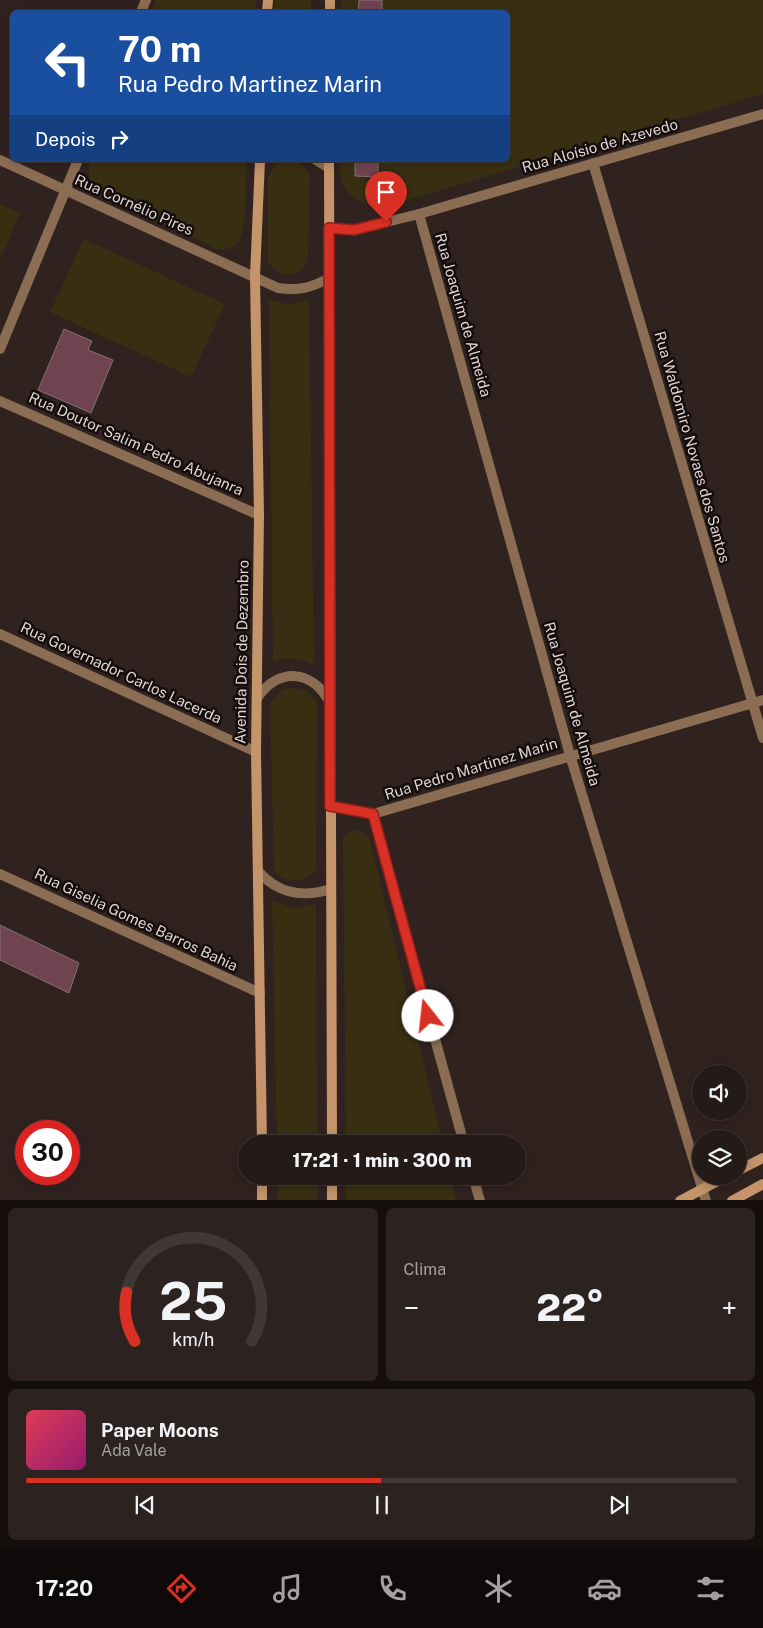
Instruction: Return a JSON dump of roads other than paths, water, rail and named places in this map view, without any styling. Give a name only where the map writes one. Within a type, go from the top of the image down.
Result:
[{"type":"street","name":"Rua Aloísio de Azevedo","points":[[329,228],[354,230],[419,214],[763,114]]},
{"type":"street","name":"Rua Cornélio Pires","points":[[0,160],[278,288],[296,290],[313,287],[329,278]]},
{"type":"street","points":[[0,349],[77,162]]},
{"type":"street","name":"Avenida Dois de Dezembro","points":[[260,162],[255,276],[259,515],[256,752],[262,1135]]},
{"type":"street","name":"Rua Waldomiro Novaes dos Santos","points":[[593,163],[763,738]]},
{"type":"street","points":[[329,164],[332,1135]]},
{"type":"street","name":"Rua Joaquim de Almeida","points":[[419,214],[570,755],[706,1200]]},
{"type":"street","name":"Rua Doutor Salim Pedro Abujanra","points":[[0,400],[259,515]]},
{"type":"street","name":"Rua Governador Carlos Lacerda","points":[[0,634],[256,752]]},
{"type":"street","points":[[256,698],[270,683],[288,676],[302,677],[314,682],[324,691],[330,703]]},
{"type":"street","name":"Rua Pedro Martinez Marin","points":[[330,806],[373,814],[763,700]]},
{"type":"street","points":[[373,814],[462,1135]]},
{"type":"street","points":[[258,871],[278,888],[295,894],[313,894],[330,888]]},
{"type":"street","name":"Rua Giselia Gomes Barros Bahia","points":[[0,874],[260,993]]},
{"type":"street","points":[[747,1166],[763,1158]]},
{"type":"street","points":[[732,1200],[763,1184]]},
{"type":"street","points":[[262,1185],[262,1200]]},
{"type":"street","points":[[332,1185],[332,1200]]},
{"type":"street","points":[[476,1185],[480,1200]]},
{"type":"street","points":[[680,1200],[710,1185]]}]
